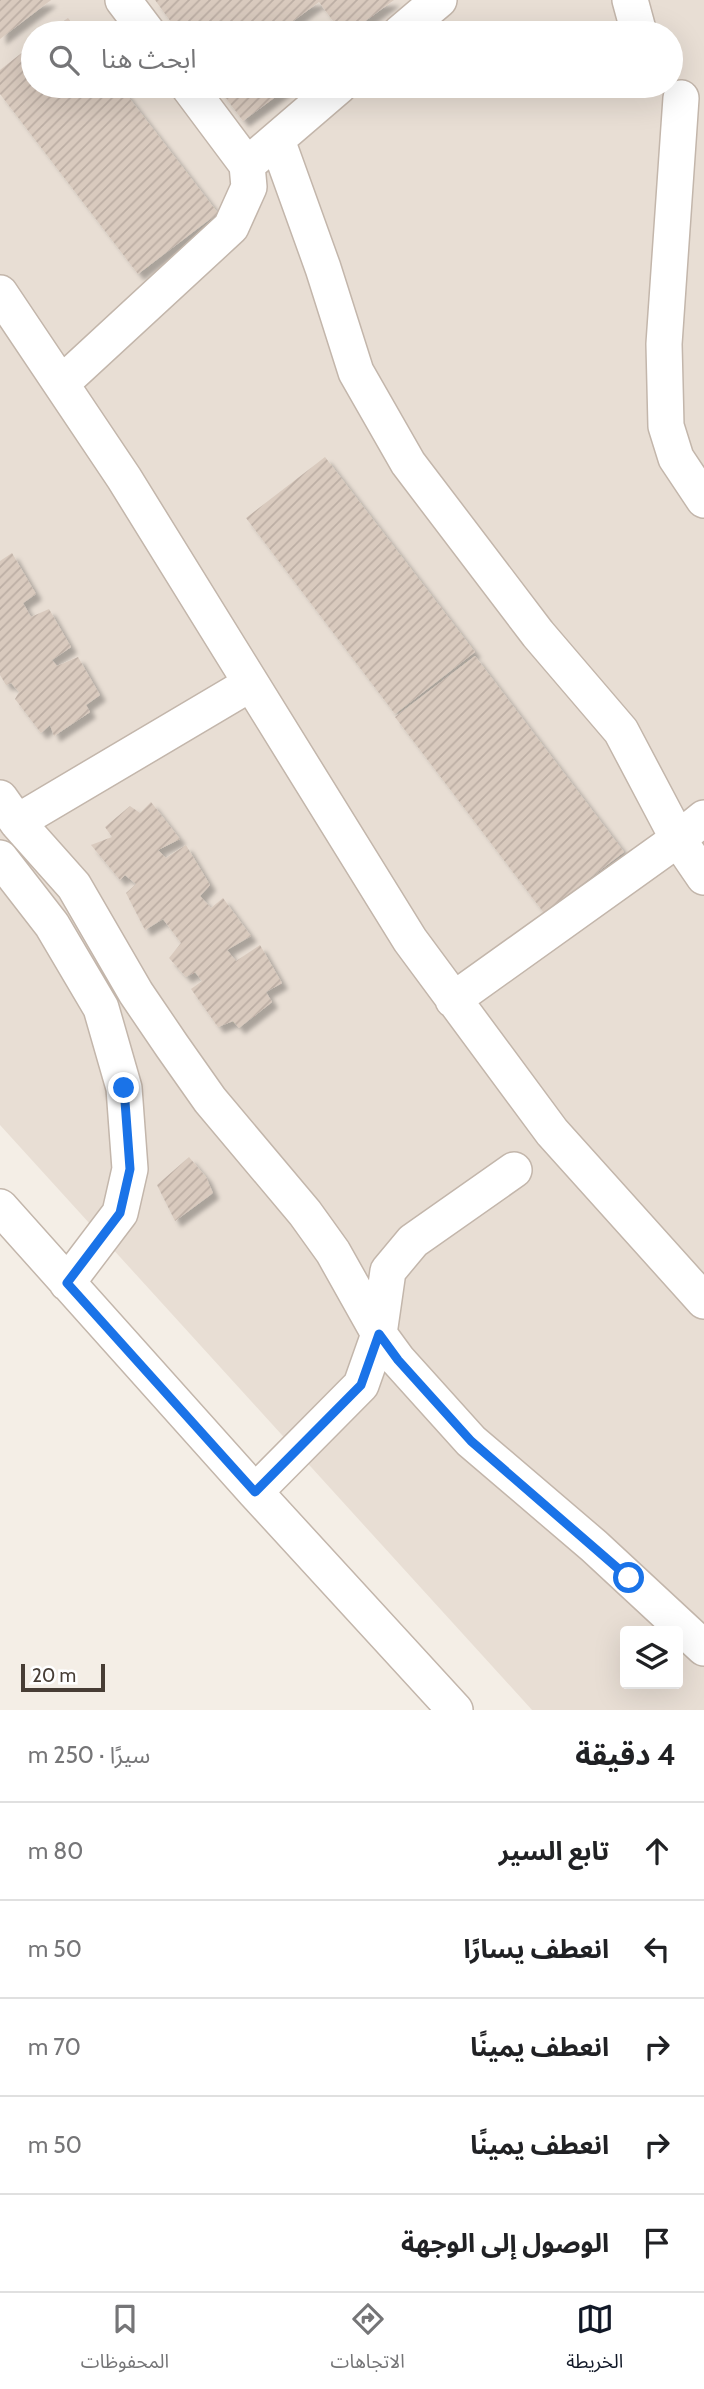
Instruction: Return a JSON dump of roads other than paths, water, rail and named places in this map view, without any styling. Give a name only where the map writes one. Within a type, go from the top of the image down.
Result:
[{"type":"street","points":[[123,0],[139,21]]},
{"type":"street","points":[[414,21],[439,0]]},
{"type":"street","points":[[631,0],[636,21]]},
{"type":"street","points":[[62,383],[231,227],[249,187],[247,165],[197,98]]},
{"type":"street","points":[[247,165],[326,98]]},
{"type":"street","points":[[685,100],[664,344],[666,426],[676,458],[704,500]]},
{"type":"street","points":[[277,140],[323,268],[356,372],[401,452],[454,526],[538,634],[621,731],[691,828],[704,877]]},
{"type":"street","points":[[0,293],[62,383],[184,575],[410,940],[552,1132],[701,1291]]},
{"type":"street","points":[[250,684],[9,810],[74,886],[136,993],[210,1100],[305,1213],[332,1252],[379,1334],[398,1360],[471,1441],[594,1546],[704,1648]]},
{"type":"street","points":[[453,1000],[691,828]]},
{"type":"street","points":[[0,858],[52,925],[100,1007],[124,1088],[130,1169],[120,1213],[67,1283]]},
{"type":"street","points":[[255,1492],[361,1385],[379,1334],[388,1271],[413,1241],[514,1170]]},
{"type":"street","points":[[0,1207],[255,1492],[456,1710]]}]
